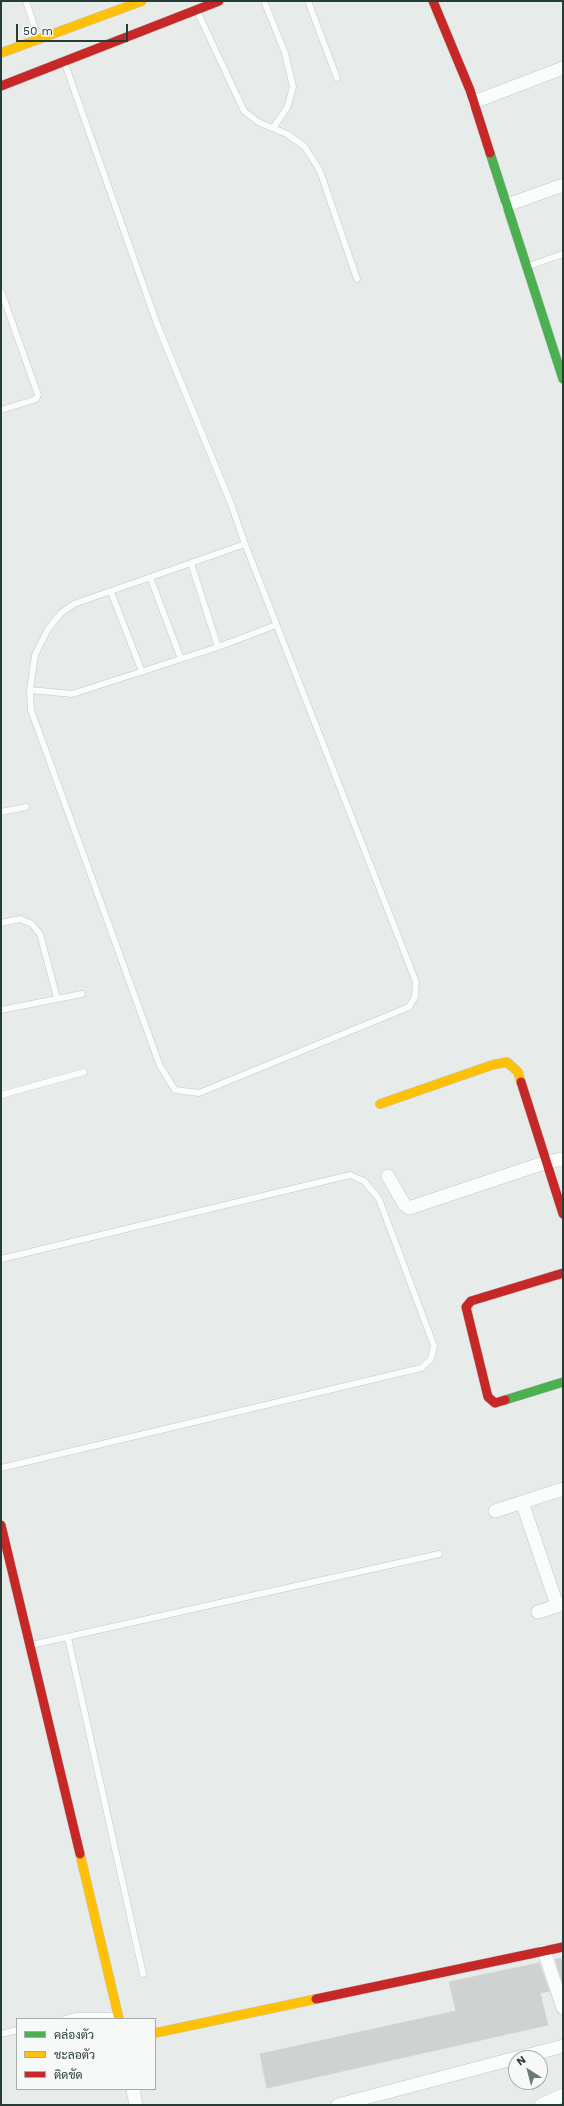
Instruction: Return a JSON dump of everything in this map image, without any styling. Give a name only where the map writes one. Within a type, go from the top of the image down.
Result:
[{"type":"street","points":[[1,53],[38,40],[122,5],[142,1]]},
{"type":"street","points":[[1,86],[219,1]]},
{"type":"street","points":[[433,1],[474,102],[563,379]]},
{"type":"street","points":[[474,102],[563,68]]},
{"type":"street","points":[[507,205],[563,185]]},
{"type":"street","points":[[380,1104],[492,1065],[507,1062],[518,1072],[563,1214]]},
{"type":"street","points":[[388,1176],[404,1204],[409,1208],[547,1162],[563,1159]]},
{"type":"street","points":[[563,1273],[471,1301],[466,1307],[488,1397],[492,1401],[495,1403],[563,1382]]},
{"type":"street","points":[[495,1511],[563,1489]]},
{"type":"street","points":[[522,1502],[560,1605],[538,1612]]},
{"type":"street","points":[[1,1525],[118,2017]]},
{"type":"street","points":[[156,2033],[563,1947]]},
{"type":"street","points":[[544,1951],[563,2008]]},
{"type":"street","points":[[548,2050],[563,2046]]},
{"type":"street","points":[[338,2105],[508,2060]]},
{"type":"street","points":[[133,2090],[136,2105]]},
{"type":"street","points":[[541,2105],[563,2095]]},
{"type":"lane","points":[[26,1],[38,40]]},
{"type":"lane","points":[[264,1],[285,54],[293,87],[287,108],[273,128]]},
{"type":"lane","points":[[308,1],[337,78]]},
{"type":"lane","points":[[197,10],[244,111],[258,122],[287,134],[305,147],[320,171],[357,279]]},
{"type":"lane","points":[[65,62],[157,324],[232,504],[244,544],[416,982],[415,997],[409,1007],[199,1094],[175,1090],[160,1066],[32,710],[30,690],[35,655],[48,629],[60,613],[74,604],[191,564],[244,544]]},
{"type":"lane","points":[[527,267],[563,254]]},
{"type":"lane","points":[[1,291],[38,395],[36,399],[1,410]]},
{"type":"lane","points":[[191,564],[218,648]]},
{"type":"lane","points":[[150,577],[181,659]]},
{"type":"lane","points":[[111,592],[142,672]]},
{"type":"lane","points":[[30,690],[72,694],[218,648],[276,625]]},
{"type":"lane","points":[[1,812],[26,808]]},
{"type":"lane","points":[[1,923],[20,919],[32,924],[40,934],[58,998]]},
{"type":"lane","points":[[1,1010],[82,994]]},
{"type":"lane","points":[[1,1095],[84,1072]]},
{"type":"lane","points":[[1,1259],[350,1175],[364,1181],[379,1199],[434,1346],[431,1359],[421,1368],[1,1468]]},
{"type":"lane","points":[[30,1646],[439,1554]]},
{"type":"lane","points":[[68,1638],[143,1974]]},
{"type":"lane","points":[[69,2018],[76,2016],[118,2017]]},
{"type":"lane","points":[[1,2034],[16,2030]]},
{"type":"building","points":[[563,1958],[563,1983],[555,1959]]},
{"type":"building","points":[[539,1963],[549,1991],[540,1993],[548,2025],[267,2088],[260,2054],[456,2011],[449,1982]]},
{"type":"traffic: fast","points":[[490,153],[563,379]]},
{"type":"traffic: fast","points":[[505,1400],[563,1382]]},
{"type":"traffic: slow","points":[[1,53],[142,1]]},
{"type":"traffic: slow","points":[[380,1104],[492,1065],[507,1062],[518,1072],[521,1082]]},
{"type":"traffic: slow","points":[[80,1854],[119,2018]]},
{"type":"traffic: slow","points":[[156,2033],[316,1999]]},
{"type":"traffic: jam","points":[[1,86],[219,1]]},
{"type":"traffic: jam","points":[[433,1],[470,90],[490,153]]},
{"type":"traffic: jam","points":[[521,1082],[563,1214]]},
{"type":"traffic: jam","points":[[505,1400],[495,1403],[488,1397],[466,1307],[471,1301],[563,1273]]},
{"type":"traffic: jam","points":[[1,1525],[80,1854]]},
{"type":"traffic: jam","points":[[316,1999],[563,1947]]}]
